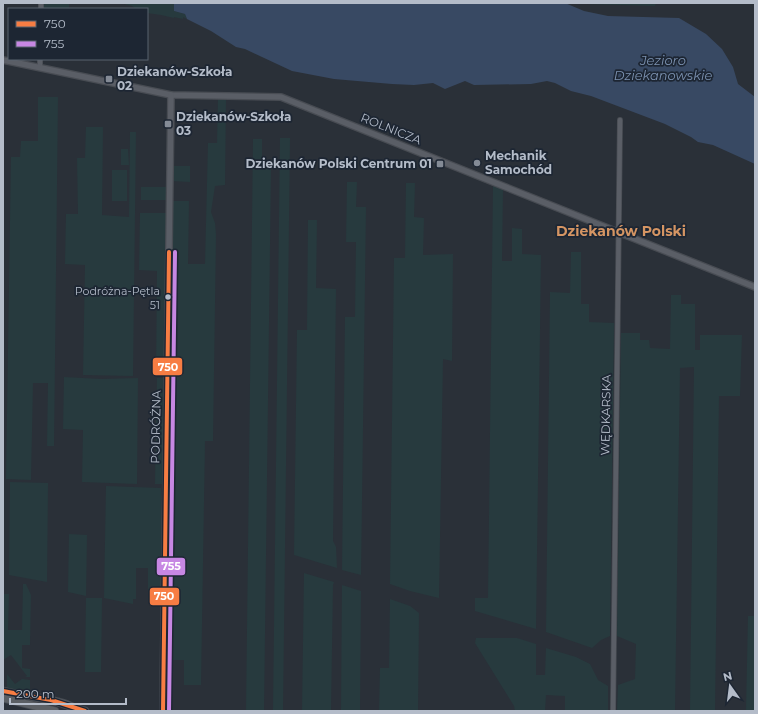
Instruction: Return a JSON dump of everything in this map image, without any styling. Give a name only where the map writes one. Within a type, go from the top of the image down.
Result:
[{"type":"highway","points":[[3,691],[60,702],[85,711]]},
{"type":"highway","points":[[3,698],[55,711]]},
{"type":"street","name":"ROLNICZA","points":[[3,60],[171,95],[281,97],[755,287]]},
{"type":"street","points":[[40,60],[40,68]]},
{"type":"street","name":"PODRÓŻNA","points":[[163,711],[171,95]]},
{"type":"street","name":"WĘDKARSKA","points":[[613,711],[620,120]]},
{"type":"green space","points":[[44,3],[69,3],[69,8],[44,8]]},
{"type":"green space","points":[[121,3],[174,3],[174,11],[185,14],[187,19],[183,17],[183,19],[148,13],[148,8],[135,8]]},
{"type":"green space","points":[[583,3],[656,3],[655,6]]},
{"type":"green space","points":[[38,97],[58,97],[54,446],[47,446],[48,383],[33,383],[31,480],[6,479],[11,157],[20,157],[21,141],[38,141]]},
{"type":"green space","points":[[218,99],[226,99],[225,185],[215,186],[211,212],[215,223],[216,235],[213,441],[205,441],[201,685],[184,685],[184,660],[166,660],[171,201],[189,201],[188,264],[205,264],[208,143],[217,143]]},
{"type":"green space","points":[[86,127],[103,127],[102,215],[129,217],[130,132],[136,132],[133,376],[83,375],[85,265],[65,264],[66,214],[78,214],[77,158],[85,158]]},
{"type":"green space","points":[[280,138],[290,138],[283,710],[273,711]]},
{"type":"green space","points":[[253,139],[262,139],[262,167],[271,167],[264,711],[246,711]]},
{"type":"green space","points":[[121,149],[128,149],[129,165],[121,165]]},
{"type":"green space","points":[[172,166],[190,166],[190,182],[172,181]]},
{"type":"green space","points":[[112,170],[127,170],[127,201],[112,201]]},
{"type":"green space","points":[[347,182],[357,182],[356,207],[366,207],[361,575],[342,570],[345,317],[355,317],[356,242],[346,242]]},
{"type":"green space","points":[[406,183],[415,183],[414,217],[424,218],[423,255],[453,254],[452,361],[443,359],[439,598],[410,591],[390,584],[394,258],[405,258]]},
{"type":"green space","points":[[493,186],[503,189],[502,261],[512,261],[512,228],[522,229],[522,254],[541,255],[536,629],[475,611],[475,598],[488,598]]},
{"type":"green space","points":[[141,187],[167,187],[167,200],[141,200]]},
{"type":"green space","points":[[140,213],[166,213],[165,376],[156,376],[157,271],[139,270]]},
{"type":"green space","points":[[308,220],[317,220],[316,288],[336,289],[333,541],[336,547],[337,568],[294,555],[297,330],[307,330]]},
{"type":"green space","points":[[571,252],[581,252],[581,304],[589,304],[589,322],[614,323],[610,636],[601,640],[592,648],[546,632],[550,292],[570,293]]},
{"type":"green space","points":[[671,295],[681,295],[681,304],[695,304],[695,350],[700,350],[700,335],[742,335],[740,396],[719,396],[715,711],[690,711],[694,367],[680,368],[675,711],[617,711],[618,685],[635,679],[636,644],[617,636],[621,333],[640,333],[640,340],[649,340],[650,348],[670,349]]},
{"type":"green space","points":[[64,377],[101,379],[138,378],[137,484],[82,482],[83,430],[63,429]]},
{"type":"green space","points":[[157,378],[165,378],[163,484],[155,484]]},
{"type":"green space","points":[[10,482],[48,483],[47,582],[9,575]]},
{"type":"green space","points":[[106,486],[161,488],[162,601],[148,601],[148,568],[136,568],[136,599],[133,599],[133,604],[104,598]]},
{"type":"green space","points":[[69,534],[87,535],[86,596],[68,592]]},
{"type":"green space","points":[[304,573],[334,582],[331,711],[302,711]]},
{"type":"green space","points":[[23,584],[26,584],[31,595],[30,645],[22,645],[22,668],[30,669],[30,677],[25,677],[27,676],[11,655],[3,660],[3,594],[9,594],[8,630],[22,630]]},
{"type":"green space","points":[[342,585],[361,591],[360,711],[341,711]]},
{"type":"green space","points":[[86,598],[102,598],[101,672],[85,672]]},
{"type":"green space","points":[[390,599],[410,606],[419,613],[418,711],[379,711],[380,668],[389,668]]},
{"type":"green space","points":[[748,616],[755,616],[755,711],[746,711]]},
{"type":"green space","points":[[476,638],[517,638],[536,644],[536,675],[545,675],[546,648],[576,657],[590,664],[598,680],[608,686],[608,711],[565,711],[565,696],[546,695],[545,711],[515,711],[514,706],[475,643]]},
{"type":"green space","points":[[7,674],[15,684],[22,679],[30,680],[30,691],[22,689],[22,692],[7,689]]},
{"type":"water","name":"Jezioro Dziekanowskie","points":[[174,3],[565,3],[584,11],[608,16],[679,18],[706,34],[722,49],[733,67],[738,84],[755,97],[755,164],[713,145],[698,142],[665,124],[547,81],[531,84],[474,85],[465,81],[445,89],[433,83],[414,85],[392,84],[334,79],[292,71],[245,49],[236,47],[211,31],[187,19],[185,14],[174,11]]},
{"type":"transit line","name":"750","points":[[163,711],[169,252]]},
{"type":"transit line","name":"755","points":[[169,711],[175,252]]},
{"type":"transit line","name":"750","points":[[3,691],[51,700],[85,711]]},
{"type":"place","name":"Dziekanów-Szkoła 02","points":[[109,79]]},
{"type":"place","name":"Dziekanów-Szkoła 03","points":[[168,124]]},
{"type":"place","name":"Mechanik Samochód","points":[[477,163]]},
{"type":"place","name":"Dziekanów Polski Centrum 01","points":[[440,164]]},
{"type":"place","name":"Podróżna-Pętla 51","points":[[168,297]]},
{"type":"district","name":"Dziekanów Polski","points":[[621,231]]}]
